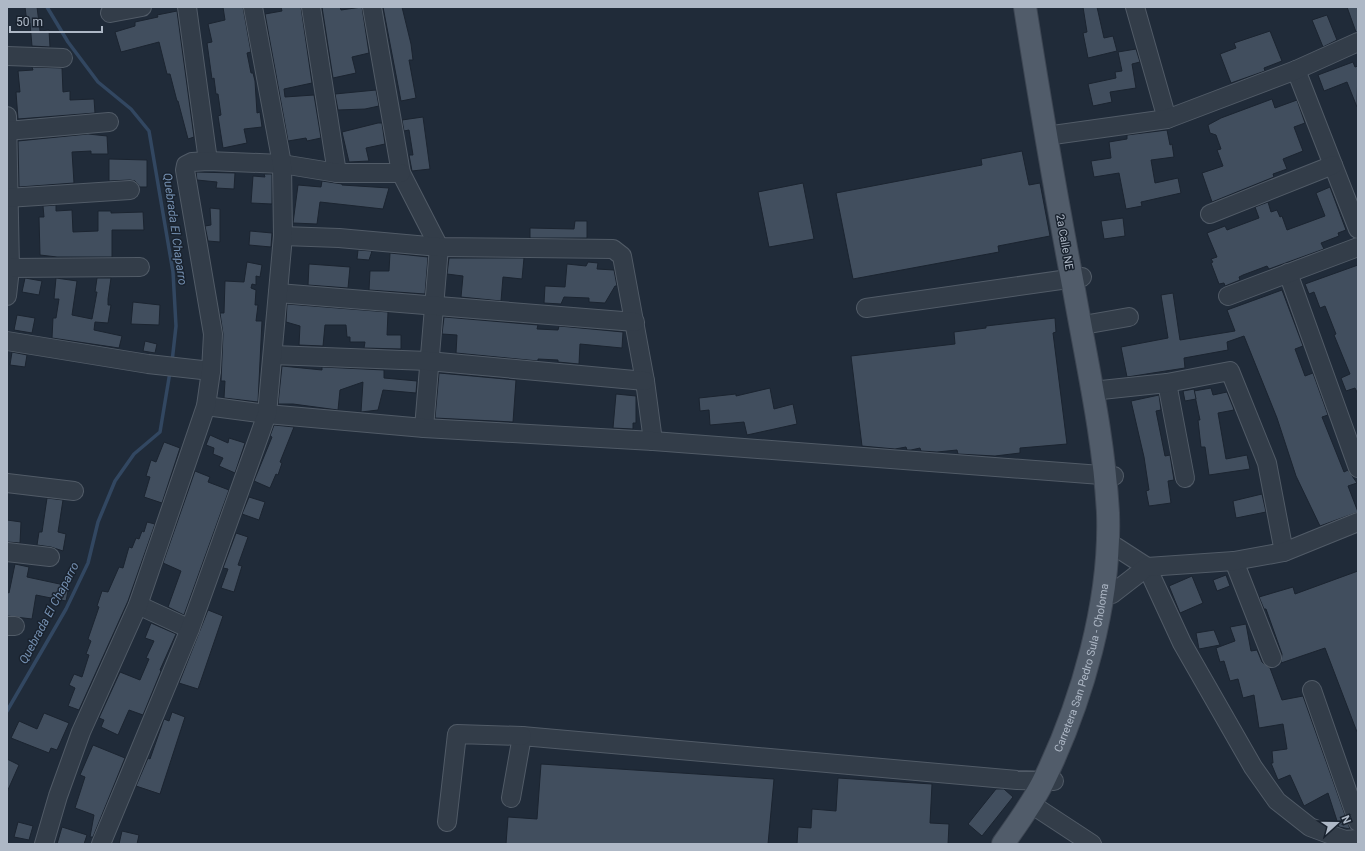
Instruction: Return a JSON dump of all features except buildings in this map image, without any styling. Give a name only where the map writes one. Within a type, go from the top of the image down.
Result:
[{"type":"main road","name":"2a Calle NE","points":[[1025,7],[1052,135],[1097,391],[1110,476]]},
{"type":"main road","name":"2a Calle NE","points":[[1037,7],[1052,135]]},
{"type":"main road","name":"2a Calle NE","points":[[1077,278],[1089,324],[1097,391]]},
{"type":"main road","name":"Carretera San Pedro Sula - Choloma","points":[[1014,844],[1076,728],[1098,661],[1112,594],[1116,547],[1110,476]]},
{"type":"main road","name":"Carretera San Pedro Sula - Choloma","points":[[1049,781],[1084,673],[1103,592],[1110,476]]},
{"type":"main road","name":"Carretera San Pedro Sula - Choloma","points":[[1004,844],[1035,806]]},
{"type":"street","points":[[110,13],[142,7]]},
{"type":"street","points":[[187,7],[208,161]]},
{"type":"street","points":[[101,844],[190,629],[268,414],[283,236],[282,164],[253,7]]},
{"type":"street","points":[[311,7],[337,173]]},
{"type":"street","points":[[372,7],[401,172],[440,247],[428,361],[424,428]]},
{"type":"street","points":[[1135,7],[1167,119]]},
{"type":"street","points":[[1052,135],[1167,119],[1296,70],[1358,42]]},
{"type":"street","points":[[7,56],[63,58]]},
{"type":"street","points":[[1296,70],[1358,229]]},
{"type":"street","points":[[7,296],[9,268],[7,126],[108,122]]},
{"type":"street","points":[[44,844],[58,796],[81,732],[138,605],[206,406],[211,372],[213,334],[185,170],[186,165],[192,162],[208,161],[282,164],[337,173],[401,172]]},
{"type":"street","points":[[1210,214],[1333,165]]},
{"type":"street","points":[[8,198],[130,190]]},
{"type":"street","points":[[283,236],[339,238],[440,247],[613,249],[622,256],[645,381],[653,441]]},
{"type":"street","points":[[1228,296],[1358,247]]},
{"type":"street","points":[[9,268],[140,267]]},
{"type":"street","points":[[1288,273],[1358,468]]},
{"type":"street","points":[[866,308],[1077,278]]},
{"type":"street","points":[[278,293],[635,322]]},
{"type":"street","points":[[1089,324],[1129,317]]},
{"type":"street","points":[[7,341],[148,364],[211,372]]},
{"type":"street","points":[[273,355],[428,361],[645,381]]},
{"type":"street","points":[[1097,391],[1167,383],[1230,371],[1267,463],[1284,552]]},
{"type":"street","points":[[1167,383],[1185,478]]},
{"type":"street","points":[[206,406],[268,414],[424,428],[653,441],[1110,476]]},
{"type":"street","points":[[7,483],[74,491]]},
{"type":"street","points":[[1112,594],[1147,567],[1234,561],[1284,552],[1358,522]]},
{"type":"street","points":[[1116,547],[1147,567],[1182,643],[1253,768],[1277,801],[1310,827],[1345,840],[1358,839]]},
{"type":"street","points":[[7,552],[50,557]]},
{"type":"street","points":[[1234,561],[1272,658]]},
{"type":"street","points":[[138,605],[190,629]]},
{"type":"street","points":[[1312,690],[1358,822]]},
{"type":"street","points":[[447,822],[457,734],[522,736],[1049,781]]},
{"type":"street","points":[[511,798],[522,736]]},
{"type":"street","points":[[1035,806],[1092,844]]},
{"type":"waterway","name":"Quebrada El Chaparro","points":[[47,7],[68,42],[98,82],[131,109],[149,131],[173,272],[176,326],[172,362]]},
{"type":"waterway","name":"Quebrada El Chaparro","points":[[7,711],[66,609],[88,563],[98,522],[115,481],[134,454],[160,432],[170,372]]}]
